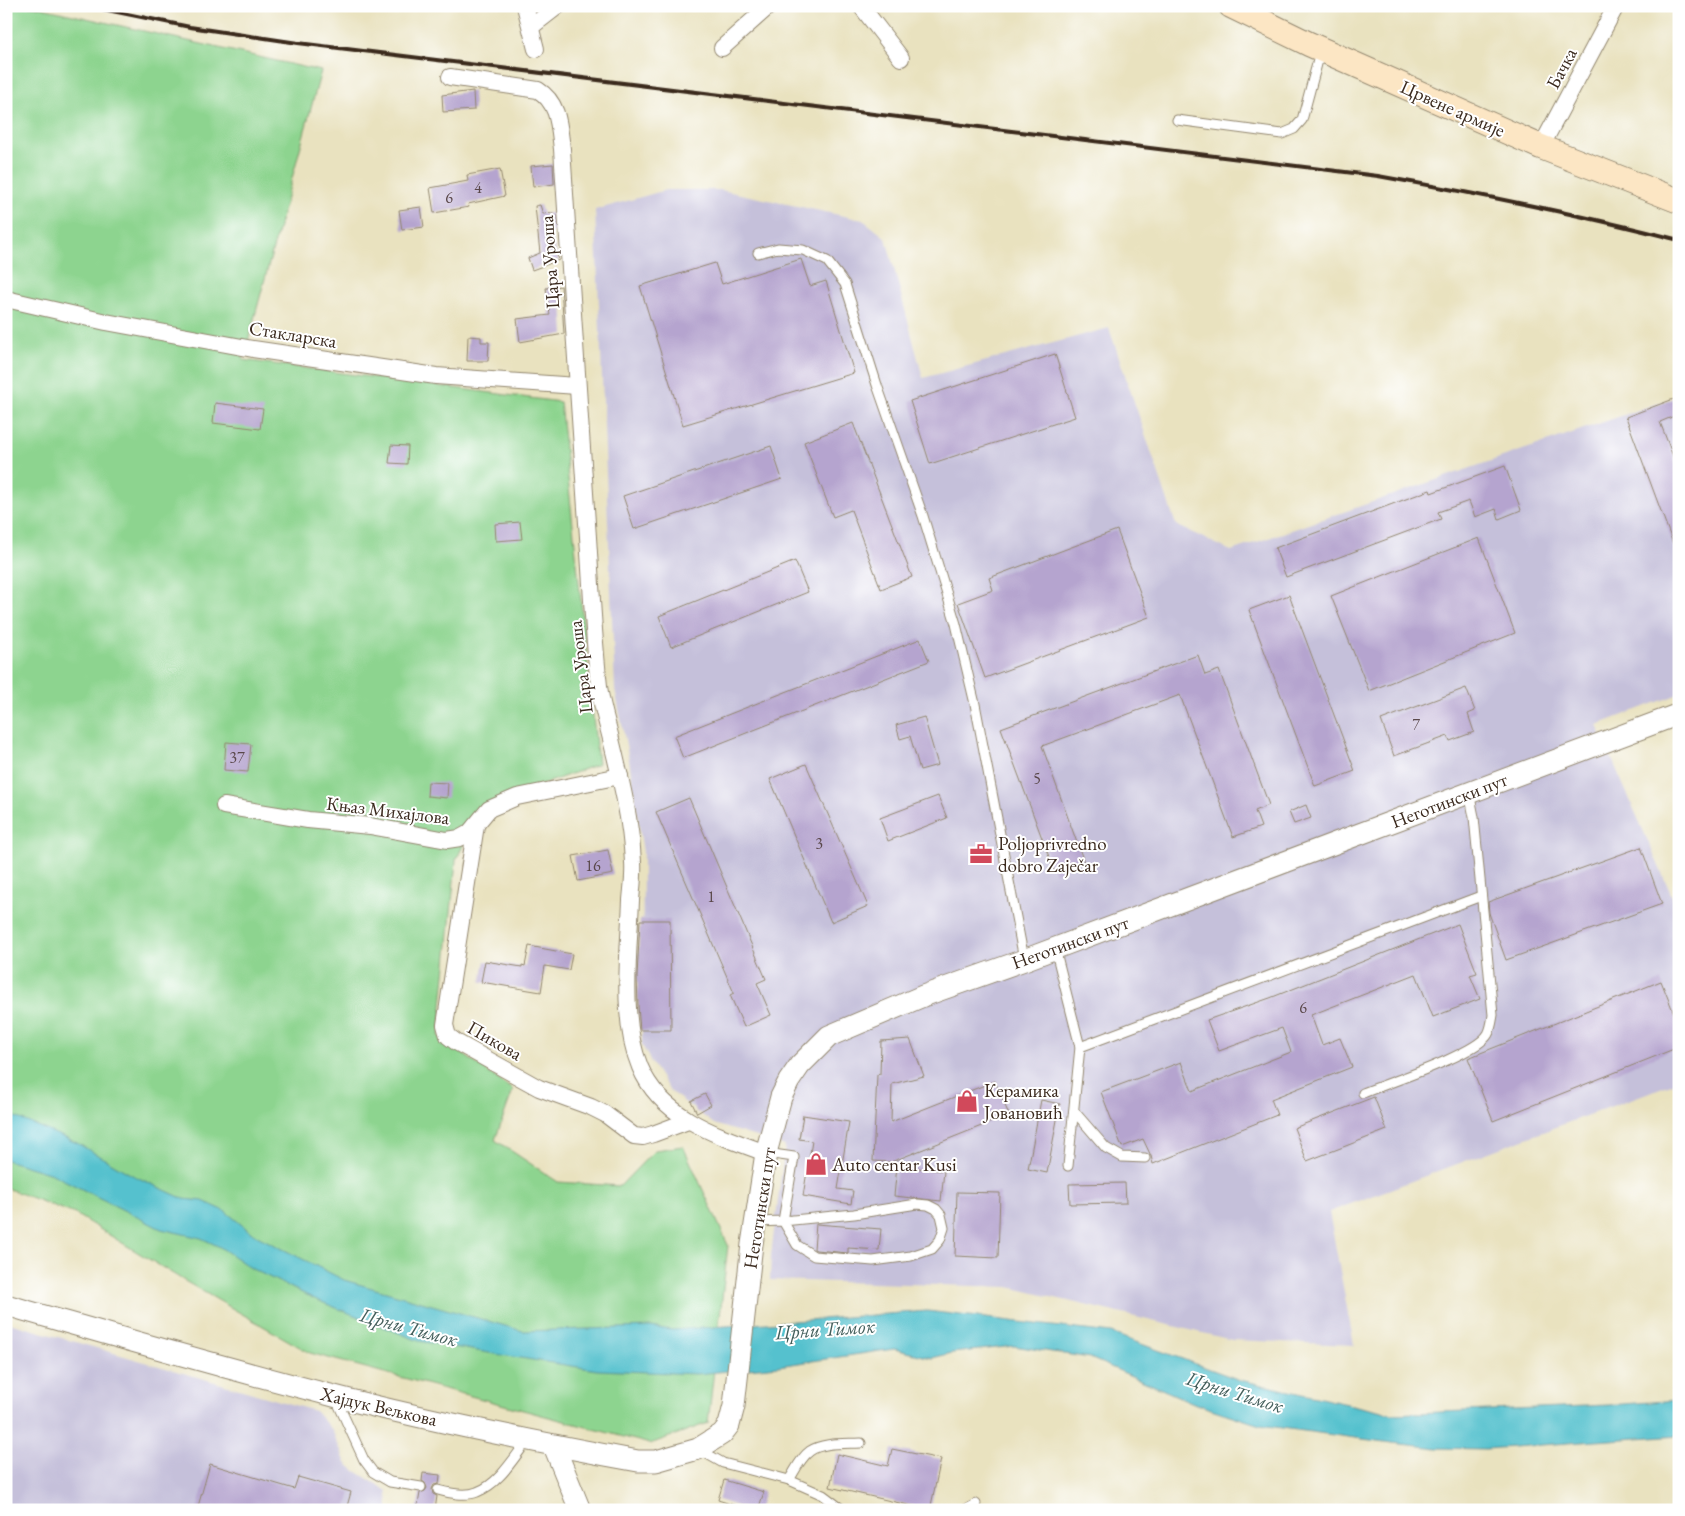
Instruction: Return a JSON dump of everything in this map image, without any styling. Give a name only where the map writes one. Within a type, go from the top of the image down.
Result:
[{"type":"main road","name":"Црвене армије","points":[[1231,6],[1321,49],[1541,148],[1679,202]]},
{"type":"street","points":[[525,6],[536,49]]},
{"type":"street","points":[[531,27],[558,6]]},
{"type":"street","points":[[722,48],[769,6]]},
{"type":"street","points":[[861,6],[901,58]]},
{"type":"street","name":"Бачка","points":[[1541,148],[1616,6]]},
{"type":"street","name":"Цара Уроша","points":[[450,77],[538,90],[552,102],[562,149],[599,688],[620,776],[633,864],[628,986],[632,1043],[640,1068],[651,1088],[688,1121],[718,1136],[766,1153]]},
{"type":"street","name":"Стакларска","points":[[6,299],[106,322],[252,349],[436,376],[577,386]]},
{"type":"street","name":"Неготински пут","points":[[734,1406],[752,1244],[766,1153],[782,1097],[789,1081],[800,1065],[829,1036],[923,996],[1024,960],[1679,714]]},
{"type":"street","name":"Књаз Михајлова","points":[[224,806],[308,820],[370,826],[447,840],[460,838],[469,833],[489,809],[516,797],[620,776]]},
{"type":"street","name":"Пикова","points":[[476,825],[445,1025],[448,1036],[539,1088],[605,1114],[634,1136],[648,1136],[688,1121]]},
{"type":"street","name":"Хајдук Вељкова","points":[[6,1305],[335,1397],[554,1446],[638,1461],[656,1461],[698,1449],[722,1434],[729,1425],[734,1406]]},
{"type":"street","points":[[554,1446],[580,1510]]},
{"type":"lane","points":[[1177,120],[1282,134],[1294,129],[1302,120],[1321,49]]},
{"type":"lane","points":[[758,253],[778,248],[803,250],[827,260],[845,284],[877,385],[923,516],[956,624],[975,704],[1024,960]]},
{"type":"lane","points":[[1363,1092],[1456,1057],[1476,1046],[1488,1035],[1493,1015],[1474,817],[1469,792]]},
{"type":"lane","points":[[1080,1047],[1481,896]]},
{"type":"lane","points":[[1055,948],[1080,1047],[1068,1166]]},
{"type":"lane","points":[[1074,1111],[1106,1148],[1122,1157],[1145,1158]]},
{"type":"lane","points":[[756,1222],[783,1220],[854,1214],[917,1204],[928,1205],[936,1210],[941,1215],[944,1228],[940,1240],[932,1249],[911,1256],[873,1261],[814,1256],[797,1245],[783,1220],[794,1157],[766,1153]]},
{"type":"lane","points":[[335,1397],[364,1460],[373,1472],[390,1482],[421,1487]]},
{"type":"lane","points":[[438,1490],[455,1494],[476,1493],[492,1484],[528,1440]]},
{"type":"lane","points":[[789,1480],[800,1462],[810,1451],[826,1446],[860,1443]]},
{"type":"lane","points":[[698,1449],[723,1463],[789,1480],[823,1496],[843,1510]]},
{"type":"lane","points":[[965,1510],[976,1504]]},
{"type":"shaded area","points":[[666,190],[721,190],[863,220],[886,238],[923,378],[1109,328],[1176,525],[1231,551],[1679,396],[1679,694],[1597,725],[1679,912],[1679,1081],[1329,1212],[1354,1345],[1232,1340],[1009,1287],[770,1280],[771,1255],[785,1146],[714,1124],[670,1091],[642,1045],[643,852],[629,760],[615,689],[595,210]]},
{"type":"shaded area","points":[[6,1322],[315,1411],[332,1430],[346,1463],[387,1491],[388,1510],[6,1510]]},
{"type":"green space","points":[[6,6],[33,6],[321,71],[243,360],[560,402],[598,764],[482,807],[456,860],[439,1037],[513,1090],[495,1140],[558,1182],[620,1186],[655,1150],[683,1146],[728,1245],[708,1423],[650,1444],[310,1353],[183,1280],[75,1214],[6,1188]]},
{"type":"water","name":"Црни Тимок","points":[[6,1113],[77,1143],[132,1175],[184,1199],[203,1201],[225,1211],[253,1234],[344,1280],[523,1331],[650,1327],[673,1330],[927,1311],[1111,1333],[1240,1380],[1392,1414],[1609,1405],[1679,1400],[1679,1435],[1485,1449],[1437,1448],[1392,1443],[1260,1425],[1196,1404],[1090,1358],[1014,1346],[952,1353],[932,1358],[894,1349],[778,1366],[697,1374],[597,1370],[419,1341],[319,1301],[252,1269],[220,1247],[201,1238],[161,1229],[52,1174],[6,1160]]},
{"type":"building","points":[[473,91],[474,110],[443,112],[442,95]]},
{"type":"building","points":[[553,164],[554,184],[533,187],[531,166]]},
{"type":"building","points":[[500,169],[505,196],[468,204],[469,207],[434,213],[430,188],[468,181],[467,175]]},
{"type":"building","points":[[540,205],[543,214],[553,213],[555,232],[550,233],[559,260],[532,270],[528,258],[540,253],[535,206]]},
{"type":"building","points":[[421,207],[424,227],[402,230],[399,210]]},
{"type":"building","points":[[801,259],[810,286],[826,281],[854,373],[683,425],[640,286],[715,263],[722,284]]},
{"type":"building","points":[[561,286],[564,334],[520,342],[517,319],[550,315],[546,288]]},
{"type":"building","points":[[468,336],[481,337],[481,342],[489,342],[488,361],[467,361]]},
{"type":"building","points":[[1055,354],[1075,417],[930,464],[910,401]]},
{"type":"building","points":[[1679,397],[1679,414],[1660,422],[1679,472],[1679,554],[1677,554],[1626,417]]},
{"type":"building","points":[[215,403],[263,409],[260,429],[213,423]]},
{"type":"building","points":[[853,423],[912,577],[881,589],[851,510],[833,517],[804,442]]},
{"type":"building","points":[[391,445],[408,446],[407,464],[389,463]]},
{"type":"building","points":[[771,446],[782,479],[634,529],[623,496]]},
{"type":"building","points":[[1505,466],[1521,510],[1499,519],[1496,509],[1475,517],[1469,501],[1438,512],[1441,519],[1286,577],[1275,548],[1430,490],[1431,493]]},
{"type":"building","points":[[520,522],[522,539],[496,541],[495,524]]},
{"type":"building","points":[[1117,530],[1149,617],[985,678],[958,603],[993,590],[989,578]]},
{"type":"building","points":[[1479,538],[1515,633],[1369,691],[1331,596]]},
{"type":"building","points":[[795,561],[808,592],[671,647],[659,616]]},
{"type":"building","points":[[1289,595],[1355,771],[1315,786],[1249,610]]},
{"type":"building","points":[[920,639],[929,661],[683,758],[674,736]]},
{"type":"building","points":[[1198,655],[1205,675],[1219,670],[1269,805],[1255,811],[1261,827],[1233,837],[1180,695],[1042,746],[1084,862],[1055,873],[1001,728]]},
{"type":"building","points":[[1466,688],[1475,711],[1468,714],[1474,732],[1450,741],[1448,736],[1394,756],[1381,720]]},
{"type":"building","points":[[924,717],[938,765],[920,770],[910,736],[900,739],[896,725]]},
{"type":"building","points":[[226,742],[251,744],[248,772],[224,770]]},
{"type":"building","points":[[806,764],[868,906],[831,922],[770,779]]},
{"type":"building","points":[[428,782],[448,783],[447,798],[427,796]]},
{"type":"building","points":[[938,796],[947,818],[888,841],[880,818]]},
{"type":"building","points":[[689,798],[766,979],[757,983],[771,1015],[744,1027],[730,995],[734,993],[656,812]]},
{"type":"building","points":[[1306,805],[1311,818],[1294,824],[1289,812]]},
{"type":"building","points":[[1641,847],[1662,904],[1506,960],[1489,913],[1488,902]]},
{"type":"building","points":[[608,850],[613,874],[578,881],[573,856]]},
{"type":"building","points":[[640,920],[670,920],[671,1030],[640,1030],[637,977]]},
{"type":"building","points":[[1458,924],[1477,973],[1470,975],[1480,999],[1433,1017],[1416,974],[1311,1015],[1322,1045],[1340,1038],[1352,1067],[1271,1099],[1277,1115],[1153,1164],[1143,1139],[1122,1147],[1101,1092],[1181,1062],[1192,1091],[1291,1052],[1282,1028],[1219,1051],[1207,1020],[1270,998]]},
{"type":"building","points":[[529,946],[572,954],[569,970],[545,966],[541,992],[481,982],[485,961],[525,966]]},
{"type":"building","points":[[1661,981],[1679,1026],[1679,1047],[1493,1121],[1468,1058]]},
{"type":"building","points":[[910,1039],[924,1076],[892,1084],[891,1122],[995,1081],[1009,1115],[891,1162],[873,1161],[877,1075],[880,1074],[881,1041]]},
{"type":"building","points":[[705,1094],[711,1105],[697,1113],[691,1101]]},
{"type":"building","points":[[1374,1097],[1387,1130],[1307,1161],[1294,1128]]},
{"type":"building","points":[[1041,1100],[1060,1104],[1047,1173],[1028,1169]]},
{"type":"building","points":[[803,1115],[849,1122],[838,1189],[853,1191],[851,1204],[803,1196],[812,1141],[799,1139]]},
{"type":"building","points":[[897,1166],[944,1171],[941,1201],[894,1196]]},
{"type":"building","points":[[1125,1183],[1126,1203],[1070,1204],[1069,1184]]},
{"type":"building","points":[[957,1192],[1000,1193],[998,1258],[955,1256]]},
{"type":"building","points":[[816,1224],[881,1229],[879,1250],[848,1248],[848,1253],[816,1250],[814,1249]]},
{"type":"building","points":[[892,1449],[941,1459],[930,1510],[830,1487],[837,1454],[888,1466]]},
{"type":"building","points":[[210,1464],[294,1489],[298,1477],[351,1492],[346,1510],[197,1510]]},
{"type":"building","points":[[423,1473],[440,1475],[439,1484],[434,1485],[432,1489],[433,1494],[437,1496],[435,1510],[417,1510],[420,1493],[427,1488],[422,1481]]},
{"type":"building","points":[[724,1480],[764,1492],[758,1510],[749,1510],[718,1500]]},
{"type":"railway","points":[[88,6],[190,27],[298,43],[1378,176],[1529,205],[1679,240]]},
{"type":"place","name":"Poljoprivredno dobro Zaječar","points":[[981,854]]},
{"type":"place","name":"Керамика Јовановић","points":[[967,1101]]},
{"type":"place","name":"Auto centar Kusi","points":[[816,1164]]}]
